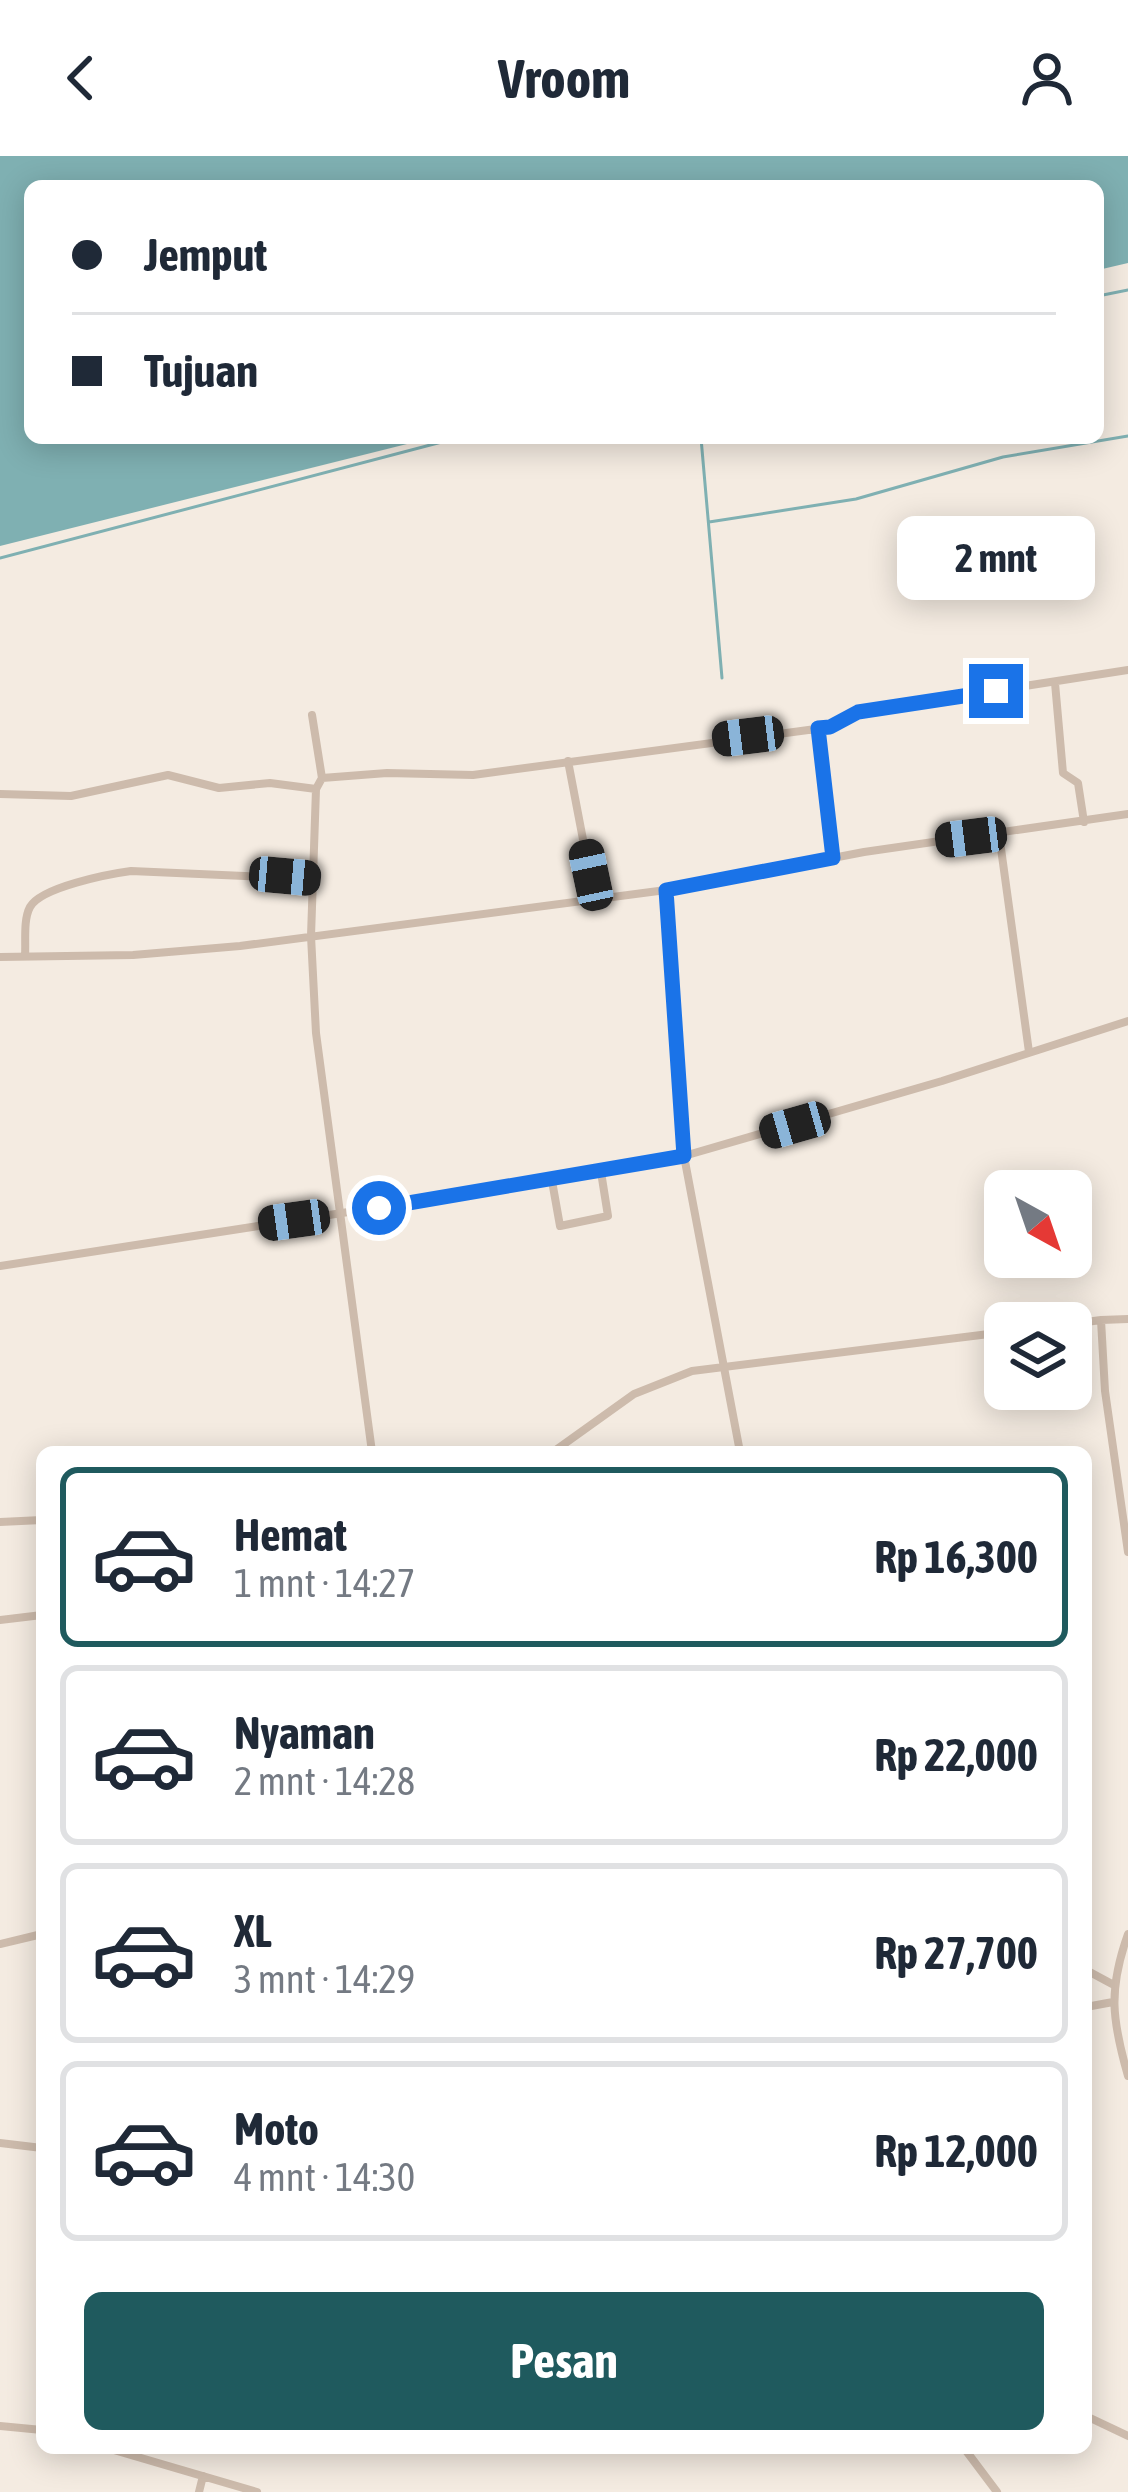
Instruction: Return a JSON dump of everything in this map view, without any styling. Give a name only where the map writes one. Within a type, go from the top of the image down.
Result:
[{"type":"street","points":[[322,778],[400,772],[473,776],[830,727],[858,712],[1128,670]]},
{"type":"street","points":[[1055,683],[1063,773],[1078,784],[1084,823]]},
{"type":"street","points":[[312,716],[322,778],[316,789],[312,879],[316,1034],[371,1446]]},
{"type":"street","points":[[818,728],[833,858]]},
{"type":"street","points":[[568,760],[594,897]]},
{"type":"street","points":[[0,794],[71,796],[168,776],[219,788],[270,783],[316,789]]},
{"type":"street","points":[[0,957],[187,951],[311,936],[666,890],[833,858],[1128,814]]},
{"type":"street","points":[[999,834],[1029,1052]]},
{"type":"street","points":[[26,957],[27,916],[34,902],[53,891],[108,875],[131,871],[312,879]]},
{"type":"street","points":[[666,890],[684,1156],[739,1446]]},
{"type":"street","points":[[0,1266],[684,1156],[1128,1021]]},
{"type":"street","points":[[552,1180],[560,1226],[608,1216],[601,1172]]},
{"type":"street","points":[[1092,1321],[1128,1319]]},
{"type":"street","points":[[1101,1320],[1105,1390],[1128,1552]]},
{"type":"street","points":[[562,1446],[634,1394],[692,1372],[984,1334]]},
{"type":"street","points":[[0,1522],[36,1520]]},
{"type":"street","points":[[0,1620],[36,1617]]},
{"type":"street","points":[[1128,1934],[1113,1993],[1117,2039],[1128,2076]]},
{"type":"street","points":[[0,1944],[36,1935]]},
{"type":"street","points":[[1092,1975],[1113,1993],[1128,1995]]},
{"type":"street","points":[[1092,2004],[1113,1993]]},
{"type":"street","points":[[0,2143],[36,2148]]},
{"type":"street","points":[[1092,2419],[1128,2436]]},
{"type":"street","points":[[0,2426],[36,2429]]},
{"type":"street","points":[[128,2454],[257,2492]]},
{"type":"street","points":[[968,2454],[997,2492]]},
{"type":"street","points":[[199,2492],[203,2476]]},
{"type":"water","points":[[0,156],[1128,156],[1128,263],[1104,269],[1104,180],[24,180],[24,444],[407,444],[0,546]]},
{"type":"waterway","points":[[1104,295],[1128,290]]},
{"type":"waterway","points":[[1104,440],[1128,436]]},
{"type":"waterway","points":[[0,558],[434,444]]},
{"type":"waterway","points":[[702,444],[722,678]]},
{"type":"waterway","points":[[709,522],[856,499],[1003,457],[1080,444]]},
{"type":"route","points":[[379,1208],[684,1156],[666,890],[833,858],[818,728],[858,712],[996,691]]}]
